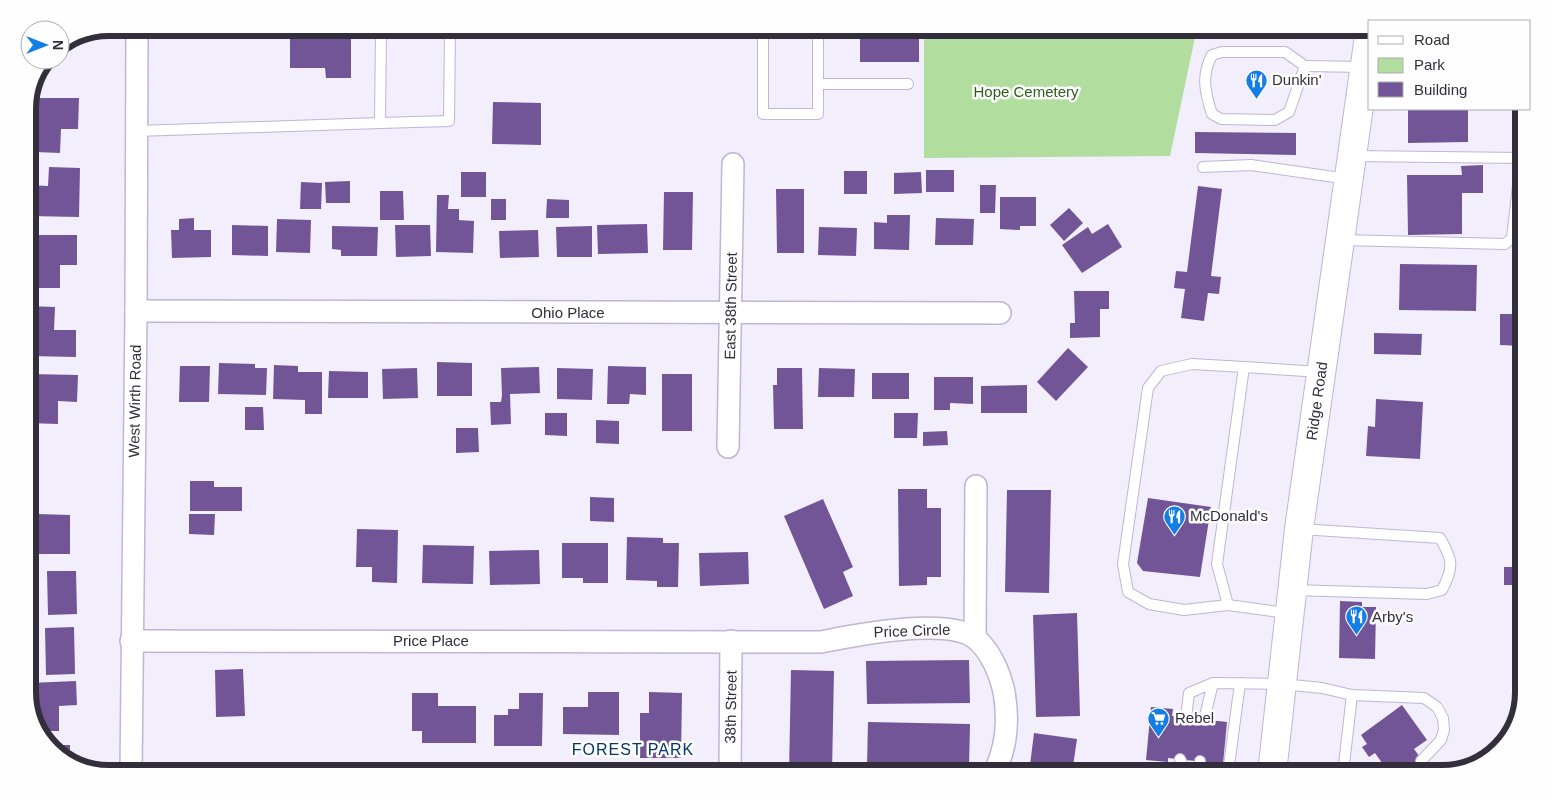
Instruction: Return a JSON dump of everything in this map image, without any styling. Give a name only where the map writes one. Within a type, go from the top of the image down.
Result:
[{"type":"main road","name":"Ridge Road","points":[[1273,765],[1299,529],[1368,48]]},
{"type":"street","name":"West Wirth Road","points":[[130,765],[136,311],[137,36]]},
{"type":"street","name":"East 38th Street","points":[[728,447],[733,164]]},
{"type":"street","name":"Ohio Place","points":[[136,311],[1000,313]]},
{"type":"street","points":[[976,486],[975,638],[992,658],[1002,684],[1008,713],[1007,733],[998,765]]},
{"type":"street","name":"Price Circle","points":[[731,640],[821,642],[886,629],[957,630],[975,638]]},
{"type":"street","name":"Price Place","points":[[131,641],[731,640]]},
{"type":"street","name":"38th Street","points":[[730,765],[731,640]]},
{"type":"lane","points":[[380,123],[381,36]]},
{"type":"lane","points":[[136,131],[449,121],[450,36]]},
{"type":"lane","points":[[763,36],[763,114],[818,114],[818,36]]},
{"type":"lane","points":[[1305,66],[1289,112],[1275,120],[1221,119],[1212,114],[1206,98],[1204,79],[1212,55],[1222,52],[1284,52],[1305,66],[1368,48]]},
{"type":"lane","points":[[818,84],[908,84]]},
{"type":"lane","points":[[1203,168],[1250,166],[1350,168],[1515,158]]},
{"type":"lane","points":[[1340,240],[1505,244],[1512,238],[1515,214]]},
{"type":"lane","points":[[1299,529],[1440,538],[1450,555],[1450,574],[1442,590],[1427,594],[1228,605],[1184,610],[1148,604],[1128,592],[1124,564],[1148,388],[1161,371],[1192,364],[1321,372]]},
{"type":"lane","points":[[1228,605],[1216,564],[1244,367]]},
{"type":"lane","points":[[1204,720],[1212,683]]},
{"type":"lane","points":[[1186,718],[1190,693],[1212,683],[1282,684],[1322,688],[1352,695],[1424,698],[1437,707],[1443,718],[1444,730],[1441,740],[1421,761]]},
{"type":"lane","points":[[1229,765],[1240,683]]},
{"type":"lane","points":[[1344,765],[1352,695]]},
{"type":"lane","points":[[1180,759],[1183,765]]},
{"type":"lane","points":[[1200,761],[1200,765]]},
{"type":"green space","name":"Hope Cemetery","points":[[924,36],[1195,36],[1170,156],[924,158]]},
{"type":"building","points":[[290,36],[351,36],[351,78],[326,78],[325,68],[290,68]]},
{"type":"building","points":[[860,36],[919,36],[919,62],[860,62]]},
{"type":"building","points":[[37,98],[79,98],[78,129],[61,129],[60,153],[36,152]]},
{"type":"building","points":[[493,102],[541,103],[541,145],[492,144]]},
{"type":"building","points":[[1408,110],[1468,110],[1468,142],[1408,143]]},
{"type":"building","points":[[1195,132],[1296,133],[1296,155],[1195,153]]},
{"type":"building","points":[[1483,165],[1483,193],[1462,193],[1462,234],[1408,235],[1407,175],[1462,175],[1461,166]]},
{"type":"building","points":[[49,167],[80,168],[79,217],[36,216],[36,185],[48,186]]},
{"type":"building","points":[[926,170],[954,170],[954,192],[926,192]]},
{"type":"building","points":[[844,171],[867,171],[867,194],[844,194]]},
{"type":"building","points":[[461,172],[486,172],[486,197],[461,197]]},
{"type":"building","points":[[921,172],[922,193],[894,194],[894,173]]},
{"type":"building","points":[[350,181],[350,203],[326,203],[325,182]]},
{"type":"building","points":[[301,182],[322,183],[321,209],[300,209]]},
{"type":"building","points":[[980,185],[996,185],[995,213],[980,213]]},
{"type":"building","points":[[1198,186],[1222,189],[1211,276],[1221,277],[1219,294],[1208,293],[1204,321],[1181,318],[1185,289],[1174,288],[1176,271],[1187,272]]},
{"type":"building","points":[[776,189],[804,189],[804,253],[777,253]]},
{"type":"building","points":[[380,191],[403,191],[404,220],[380,220]]},
{"type":"building","points":[[664,192],[693,192],[692,250],[663,250]]},
{"type":"building","points":[[437,195],[449,195],[448,209],[459,209],[459,220],[474,221],[473,253],[436,252]]},
{"type":"building","points":[[1000,197],[1036,197],[1036,226],[1020,226],[1020,230],[1000,229]]},
{"type":"building","points":[[491,199],[506,199],[506,220],[491,220]]},
{"type":"building","points":[[547,199],[569,200],[569,218],[546,218]]},
{"type":"building","points":[[1069,208],[1083,223],[1064,241],[1050,225]]},
{"type":"building","points":[[887,215],[910,215],[909,250],[874,249],[874,222],[887,223]]},
{"type":"building","points":[[194,218],[194,230],[211,230],[211,257],[172,258],[171,230],[179,230],[179,219]]},
{"type":"building","points":[[936,218],[974,219],[973,245],[935,245]]},
{"type":"building","points":[[277,219],[311,220],[310,253],[276,252]]},
{"type":"building","points":[[647,224],[648,253],[598,254],[597,225]]},
{"type":"building","points":[[1108,224],[1122,247],[1082,273],[1062,245],[1088,227],[1092,234]]},
{"type":"building","points":[[232,225],[268,226],[268,256],[232,255]]},
{"type":"building","points":[[395,225],[430,225],[431,256],[396,257]]},
{"type":"building","points":[[332,226],[378,227],[377,256],[341,256],[341,250],[332,249]]},
{"type":"building","points":[[592,226],[592,257],[557,257],[556,227]]},
{"type":"building","points":[[819,227],[857,228],[856,256],[818,255]]},
{"type":"building","points":[[538,230],[539,257],[500,258],[499,231]]},
{"type":"building","points":[[36,235],[77,235],[77,265],[60,265],[60,288],[37,288]]},
{"type":"building","points":[[1400,264],[1477,265],[1476,311],[1399,310]]},
{"type":"building","points":[[1074,291],[1109,291],[1109,309],[1100,309],[1100,337],[1070,338],[1070,323],[1075,323]]},
{"type":"building","points":[[36,306],[55,307],[54,330],[76,330],[76,357],[36,356]]},
{"type":"building","points":[[1500,314],[1515,314],[1515,346],[1500,345]]},
{"type":"building","points":[[1374,333],[1422,334],[1421,355],[1374,354]]},
{"type":"building","points":[[1068,348],[1088,367],[1056,401],[1037,382]]},
{"type":"building","points":[[437,362],[472,363],[472,396],[437,396]]},
{"type":"building","points":[[219,363],[255,364],[255,368],[267,368],[266,395],[218,394]]},
{"type":"building","points":[[274,365],[298,366],[298,372],[322,372],[322,414],[305,414],[305,400],[273,399]]},
{"type":"building","points":[[180,366],[210,366],[209,402],[179,402]]},
{"type":"building","points":[[608,366],[646,367],[646,395],[630,394],[629,404],[607,404]]},
{"type":"building","points":[[539,367],[540,393],[510,394],[511,424],[491,425],[490,402],[501,402],[501,368]]},
{"type":"building","points":[[417,368],[418,398],[383,399],[382,369]]},
{"type":"building","points":[[557,368],[593,369],[592,400],[557,399]]},
{"type":"building","points":[[777,368],[802,368],[803,429],[774,429],[773,385],[777,385]]},
{"type":"building","points":[[819,368],[855,369],[854,397],[818,397]]},
{"type":"building","points":[[329,371],[368,372],[368,398],[328,398]]},
{"type":"building","points":[[872,373],[909,373],[909,399],[872,399]]},
{"type":"building","points":[[36,374],[78,375],[77,402],[58,401],[58,424],[36,423]]},
{"type":"building","points":[[662,374],[692,374],[692,431],[662,431]]},
{"type":"building","points":[[934,377],[973,377],[973,404],[950,403],[950,410],[934,410]]},
{"type":"building","points":[[1027,385],[1027,413],[981,413],[981,386]]},
{"type":"building","points":[[1376,399],[1423,402],[1420,459],[1366,456],[1368,426],[1375,427]]},
{"type":"building","points":[[245,407],[263,407],[264,430],[245,430]]},
{"type":"building","points":[[545,413],[567,413],[567,436],[545,435]]},
{"type":"building","points":[[894,413],[918,413],[917,438],[894,438]]},
{"type":"building","points":[[596,420],[619,421],[619,444],[596,443]]},
{"type":"building","points":[[456,428],[478,428],[479,452],[456,453]]},
{"type":"building","points":[[947,431],[948,445],[923,446],[923,432]]},
{"type":"building","points":[[190,481],[214,481],[214,487],[242,487],[242,511],[190,511]]},
{"type":"building","points":[[898,489],[927,489],[927,508],[941,508],[941,577],[927,577],[927,585],[899,586]]},
{"type":"building","points":[[1007,490],[1051,490],[1049,593],[1005,592]]},
{"type":"building","points":[[590,497],[614,498],[614,522],[590,521]]},
{"type":"building","name":"McDonald's","points":[[1148,498],[1211,507],[1200,577],[1143,571],[1137,563]]},
{"type":"building","points":[[823,499],[853,567],[843,572],[853,596],[824,609],[784,516]]},
{"type":"building","points":[[38,514],[70,515],[70,554],[37,554]]},
{"type":"building","points":[[189,514],[215,514],[214,535],[189,534]]},
{"type":"building","points":[[357,529],[398,530],[397,583],[372,582],[372,567],[356,567]]},
{"type":"building","points":[[627,537],[663,538],[663,543],[679,543],[678,587],[657,587],[657,581],[626,580]]},
{"type":"building","points":[[562,543],[608,543],[608,583],[583,583],[583,578],[562,578]]},
{"type":"building","points":[[423,545],[474,546],[473,584],[422,583]]},
{"type":"building","points":[[539,550],[540,584],[490,585],[489,551]]},
{"type":"building","points":[[748,552],[749,584],[700,586],[699,553]]},
{"type":"building","points":[[1504,567],[1515,567],[1515,585],[1504,585]]},
{"type":"building","points":[[47,571],[76,571],[77,614],[48,615]]},
{"type":"building","points":[[1340,601],[1362,602],[1362,607],[1376,607],[1375,659],[1339,658]]},
{"type":"building","points":[[1077,613],[1080,716],[1036,717],[1033,615]]},
{"type":"building","points":[[74,627],[75,674],[46,675],[45,628]]},
{"type":"building","points":[[969,660],[970,703],[867,704],[866,661]]},
{"type":"building","points":[[243,669],[245,716],[216,717],[215,670]]},
{"type":"building","points":[[791,670],[834,671],[832,765],[789,765]]},
{"type":"building","points":[[76,681],[77,705],[59,706],[59,731],[48,731],[44,724],[36,697],[36,683]]},
{"type":"building","points":[[588,692],[619,692],[619,735],[563,734],[563,707],[588,707]]},
{"type":"building","points":[[649,692],[682,693],[681,758],[640,758],[640,713],[649,713]]},
{"type":"building","points":[[412,693],[438,693],[438,706],[476,706],[476,743],[422,743],[422,731],[412,731]]},
{"type":"building","points":[[519,693],[543,693],[542,746],[494,746],[494,715],[508,715],[508,709],[519,709]]},
{"type":"building","points":[[1402,705],[1427,740],[1414,749],[1426,765],[1383,765],[1375,753],[1369,757],[1362,747],[1367,744],[1361,735]]},
{"type":"building","points":[[1151,707],[1173,709],[1172,716],[1227,722],[1223,764],[1168,758],[1168,762],[1146,760]]},
{"type":"building","points":[[868,722],[970,724],[969,765],[867,765]]},
{"type":"building","points":[[1034,733],[1077,739],[1073,765],[1030,765]]},
{"type":"building","points":[[59,745],[70,745],[70,753]]},
{"type":"place","name":"Dunkin'","points":[[1256,99]]},
{"type":"place","name":"McDonald's","points":[[1174,535]]},
{"type":"place","name":"Arby's","points":[[1356,636]]},
{"type":"place","name":"Rebel","points":[[1159,737]]},
{"type":"district","name":"FOREST PARK","points":[[633,749]]}]
